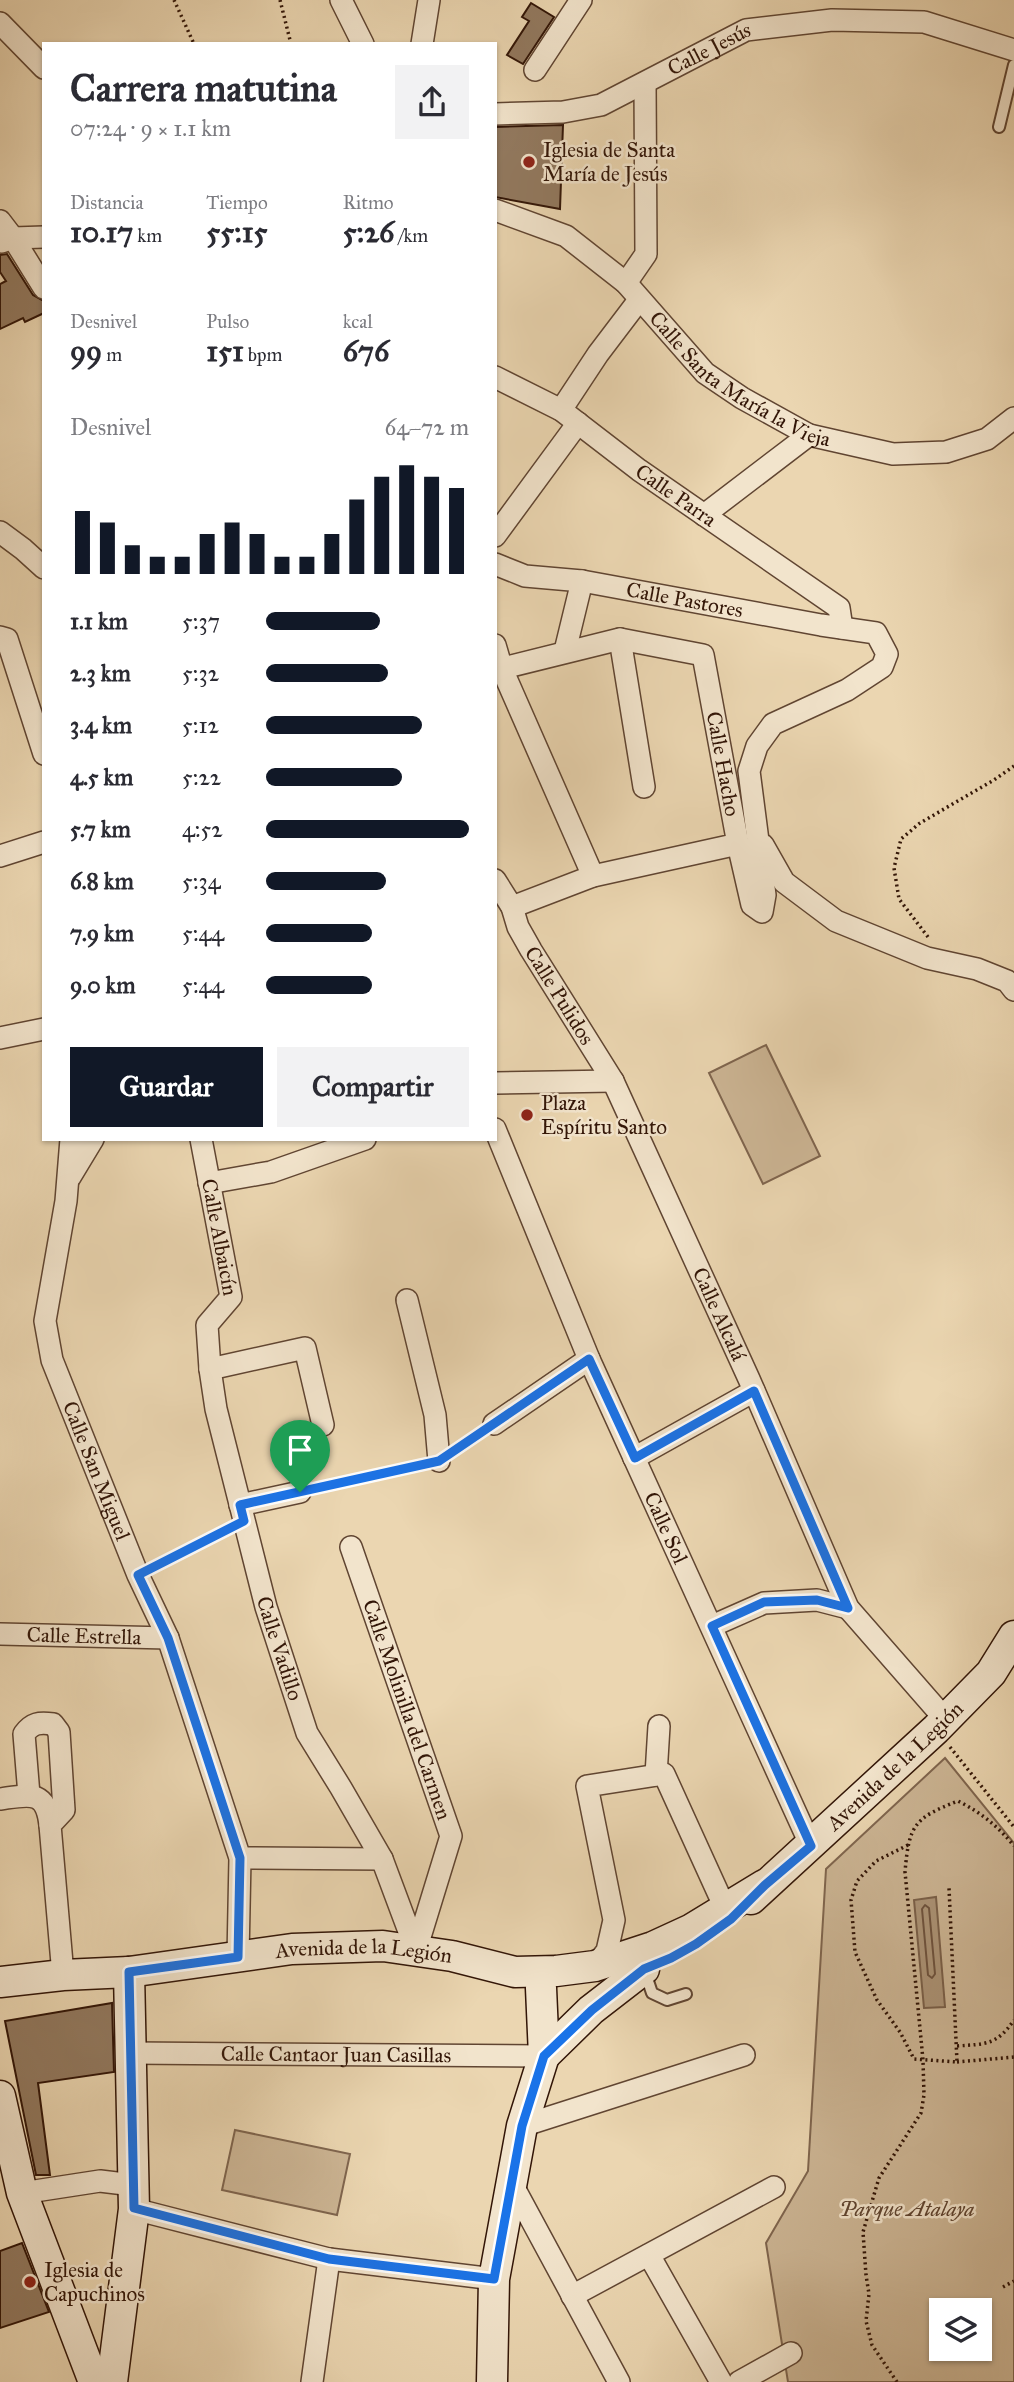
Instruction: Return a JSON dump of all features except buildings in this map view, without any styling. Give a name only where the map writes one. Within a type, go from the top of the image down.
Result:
[{"type":"main road","name":"Avenida de la Legión","points":[[529,1980],[603,1979],[644,1969],[696,1944],[731,1919],[940,1724],[991,1673],[1014,1636]]},
{"type":"main road","name":"Avenida de la Legión","points":[[0,1982],[63,1975],[129,1972],[305,1949],[383,1946],[452,1956],[547,1983],[579,1976],[591,1966],[653,1947],[690,1930],[765,1885]]},
{"type":"main road","points":[[544,2056],[592,2010],[644,1969]]},
{"type":"main road","points":[[91,2377],[133,2197],[129,1972]]},
{"type":"main road","points":[[492,2382],[494,2279],[522,2126],[544,2056],[529,1980]]},
{"type":"main road","points":[[0,2096],[22,2193],[91,2377]]},
{"type":"street","points":[[341,0],[362,42]]},
{"type":"street","points":[[422,42],[429,0]]},
{"type":"street","points":[[535,70],[580,0]]},
{"type":"street","name":"Calle Jesús","points":[[497,114],[563,112],[601,105],[746,30],[832,20],[924,22],[1014,50]]},
{"type":"street","points":[[0,23],[42,66]]},
{"type":"street","points":[[497,533],[570,417],[598,354],[633,291],[646,254],[645,83]]},
{"type":"street","name":"Calle Santa María la Vieja","points":[[497,211],[566,236],[633,291],[705,373],[742,398],[809,435],[893,454],[946,452],[987,439],[1014,418]]},
{"type":"street","points":[[4,234],[42,237]]},
{"type":"street","points":[[4,234],[42,285]]},
{"type":"street","name":"Calle Parra","points":[[497,378],[570,417],[639,470],[839,607],[842,628]]},
{"type":"street","points":[[704,515],[809,435]]},
{"type":"street","points":[[0,533],[42,566]]},
{"type":"street","name":"Calle Pastores","points":[[497,565],[525,576],[582,581],[876,633],[887,654],[882,667],[847,690],[773,724],[757,746],[749,771],[748,839]]},
{"type":"street","points":[[565,650],[582,581]]},
{"type":"street","points":[[0,637],[7,639],[42,748]]},
{"type":"street","points":[[620,639],[645,787]]},
{"type":"street","name":"Calle Hacho","points":[[498,670],[565,650],[620,639],[703,655],[748,839],[593,876],[512,906]]},
{"type":"street","points":[[498,670],[593,876]]},
{"type":"street","points":[[748,839],[784,882],[836,921],[928,958],[977,970],[1007,981],[1014,990]]},
{"type":"street","points":[[0,856],[42,843]]},
{"type":"street","name":"Calle Pulidos","points":[[497,883],[512,906],[518,927],[613,1081]]},
{"type":"street","points":[[0,1038],[42,1029]]},
{"type":"street","points":[[497,1082],[613,1081]]},
{"type":"street","name":"Calle Alcalá","points":[[613,1081],[754,1391],[848,1608],[940,1724]]},
{"type":"street","name":"Calle Sol","points":[[497,1134],[589,1359],[811,1846]]},
{"type":"street","points":[[69,1179],[71,1141]]},
{"type":"street","points":[[69,1179],[92,1141]]},
{"type":"street","name":"Calle Albaicín","points":[[201,1141],[231,1297],[207,1325]]},
{"type":"street","points":[[209,1183],[271,1172],[359,1141]]},
{"type":"street","name":"Calle San Miguel","points":[[69,1179],[44,1321],[52,1360],[138,1575],[168,1638],[240,1858],[238,1957]]},
{"type":"street","points":[[407,1300],[435,1415],[439,1461]]},
{"type":"street","name":"Calle Vadillo","points":[[207,1325],[216,1409],[266,1607],[307,1733],[382,1859],[416,1950]]},
{"type":"street","points":[[210,1369],[305,1348],[323,1425]]},
{"type":"street","points":[[494,1424],[589,1359]]},
{"type":"street","points":[[635,1458],[754,1391]]},
{"type":"street","points":[[242,1513],[300,1492]]},
{"type":"street","name":"Calle Molinilla del Carmen","points":[[351,1547],[452,1836],[416,1950]]},
{"type":"street","points":[[712,1626],[764,1602],[817,1600],[848,1608]]},
{"type":"street","name":"Calle Estrella","points":[[0,1634],[168,1638]]},
{"type":"street","points":[[29,1796],[23,1734],[30,1726],[40,1722],[53,1724],[59,1732],[64,1810],[50,1825]]},
{"type":"street","points":[[656,1775],[659,1726]]},
{"type":"street","points":[[591,1966],[607,1951],[614,1920],[587,1786],[664,1774],[725,1908]]},
{"type":"street","points":[[0,1799],[29,1796],[42,1800],[48,1809],[63,1975]]},
{"type":"street","points":[[240,1858],[382,1859]]},
{"type":"street","name":"Calle Cantaor Juan Casillas","points":[[130,2053],[544,2056]]},
{"type":"street","points":[[522,2126],[744,2055]]},
{"type":"street","points":[[22,2193],[100,2181],[133,2197],[329,2259],[494,2279]]},
{"type":"street","points":[[512,2184],[619,2382]]},
{"type":"street","points":[[572,2296],[774,2187]]},
{"type":"street","points":[[649,2255],[721,2382]]},
{"type":"street","points":[[312,2382],[329,2259]]},
{"type":"street","points":[[739,2382],[791,2353]]},
{"type":"lane","points":[[999,127],[1014,65]]},
{"type":"lane","points":[[644,1969],[652,1993],[667,2000],[686,1994]]},
{"type":"path","points":[[174,0],[193,42]]},
{"type":"path","points":[[280,0],[290,42]]},
{"type":"path","points":[[949,963],[899,899],[894,868],[901,839],[920,823],[1014,766]]},
{"type":"path","points":[[300,1492],[439,1461],[494,1424]]},
{"type":"path","points":[[138,1575],[242,1513]]},
{"type":"path","points":[[940,1724],[1014,1827]]},
{"type":"path","points":[[897,2382],[872,2345],[866,2321],[869,2294],[863,2232],[879,2178],[921,2113],[924,2095],[905,1872],[908,1845],[919,1820],[958,1801],[978,1811],[1014,1846]]},
{"type":"path","points":[[908,1845],[876,1861],[857,1881],[851,1900],[855,1952],[877,2000],[901,2032],[914,2059],[957,2062],[1014,2057]]},
{"type":"path","points":[[949,1888],[957,2062]]},
{"type":"path","points":[[957,2046],[988,2044],[1004,2035],[1014,2020]]},
{"type":"path","points":[[1003,2287],[1014,2281]]},
{"type":"green space","points":[[766,1045],[820,1156],[763,1184],[709,1073]]},
{"type":"green space","name":"Parque Atalaya","points":[[945,1758],[1014,1843],[1014,2382],[788,2382],[766,2243],[808,2171],[826,1869]]},
{"type":"green space","points":[[235,2130],[350,2154],[337,2215],[222,2190]]},
{"type":"water","points":[[936,1897],[945,2007],[924,2008],[914,1900]]},
{"type":"place","name":"Iglesia de Santa María de Jesús","points":[[529,162]]},
{"type":"place","name":"Plaza Espíritu Santo","points":[[527,1115]]},
{"type":"place","name":"Iglesia de Capuchinos","points":[[30,2282]]},
{"type":"route","points":[[589,1359],[635,1458],[754,1391],[848,1608],[817,1600],[764,1602],[712,1626],[811,1846],[765,1885],[731,1919],[696,1944],[644,1969],[592,2010],[544,2056],[522,2126],[494,2279],[329,2259],[134,2208],[129,1972],[238,1957],[240,1858],[168,1638],[138,1575],[244,1521],[240,1505],[300,1492],[439,1461],[589,1359]]}]
